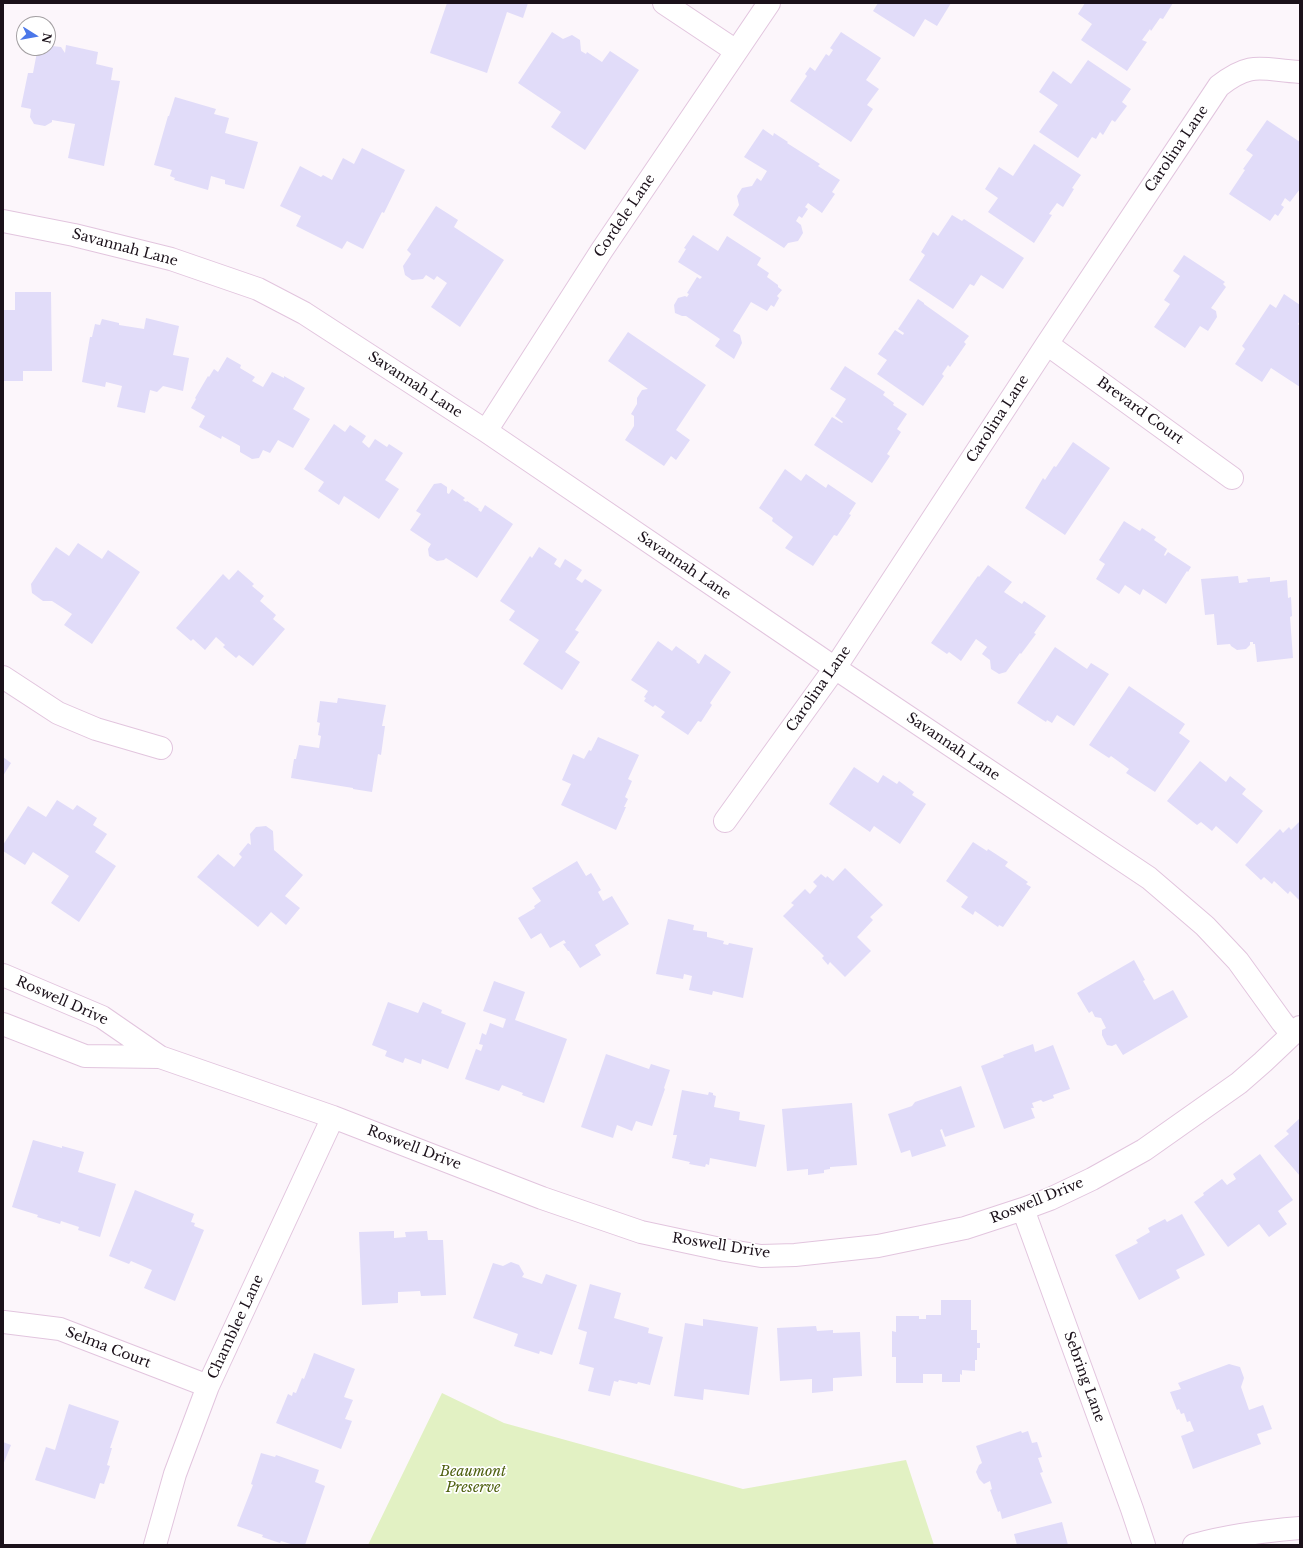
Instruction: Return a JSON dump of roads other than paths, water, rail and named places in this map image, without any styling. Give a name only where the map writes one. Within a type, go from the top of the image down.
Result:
[{"type":"street","points":[[664,3],[736,51]]},
{"type":"street","name":"Cordele Lane","points":[[486,431],[602,250],[769,3]]},
{"type":"street","name":"Carolina Lane","points":[[725,821],[835,668],[1047,344],[1219,86],[1232,76],[1248,69],[1261,68],[1300,72]]},
{"type":"street","name":"Savannah Lane","points":[[3,220],[74,235],[170,259],[258,289],[304,313],[486,431],[835,668],[1149,878],[1204,926],[1238,961],[1282,1022],[1296,1031]]},
{"type":"street","name":"Brevard Court","points":[[1047,344],[1232,478]]},
{"type":"street","points":[[3,677],[58,713],[96,729],[161,748]]},
{"type":"street","name":"Roswell Drive","points":[[3,975],[102,1016],[160,1056],[333,1117],[542,1198],[641,1232],[761,1256],[795,1255],[878,1246],[965,1228],[1023,1210],[1050,1199],[1092,1179],[1144,1150],[1239,1083],[1296,1031]]},
{"type":"street","name":"Roswell Drive","points":[[3,1024],[85,1056],[160,1056]]},
{"type":"street","name":"Chamblee Lane","points":[[155,1545],[175,1474],[208,1386],[333,1117]]},
{"type":"street","name":"Sebring Lane","points":[[1023,1210],[1144,1545]]},
{"type":"street","name":"Selma Court","points":[[4,1322],[60,1329],[208,1386]]},
{"type":"street","points":[[1194,1545],[1223,1537],[1254,1531],[1300,1528]]},
{"type":"park label","name":"Beaumont Preserve","points":[[473,1480]]}]
